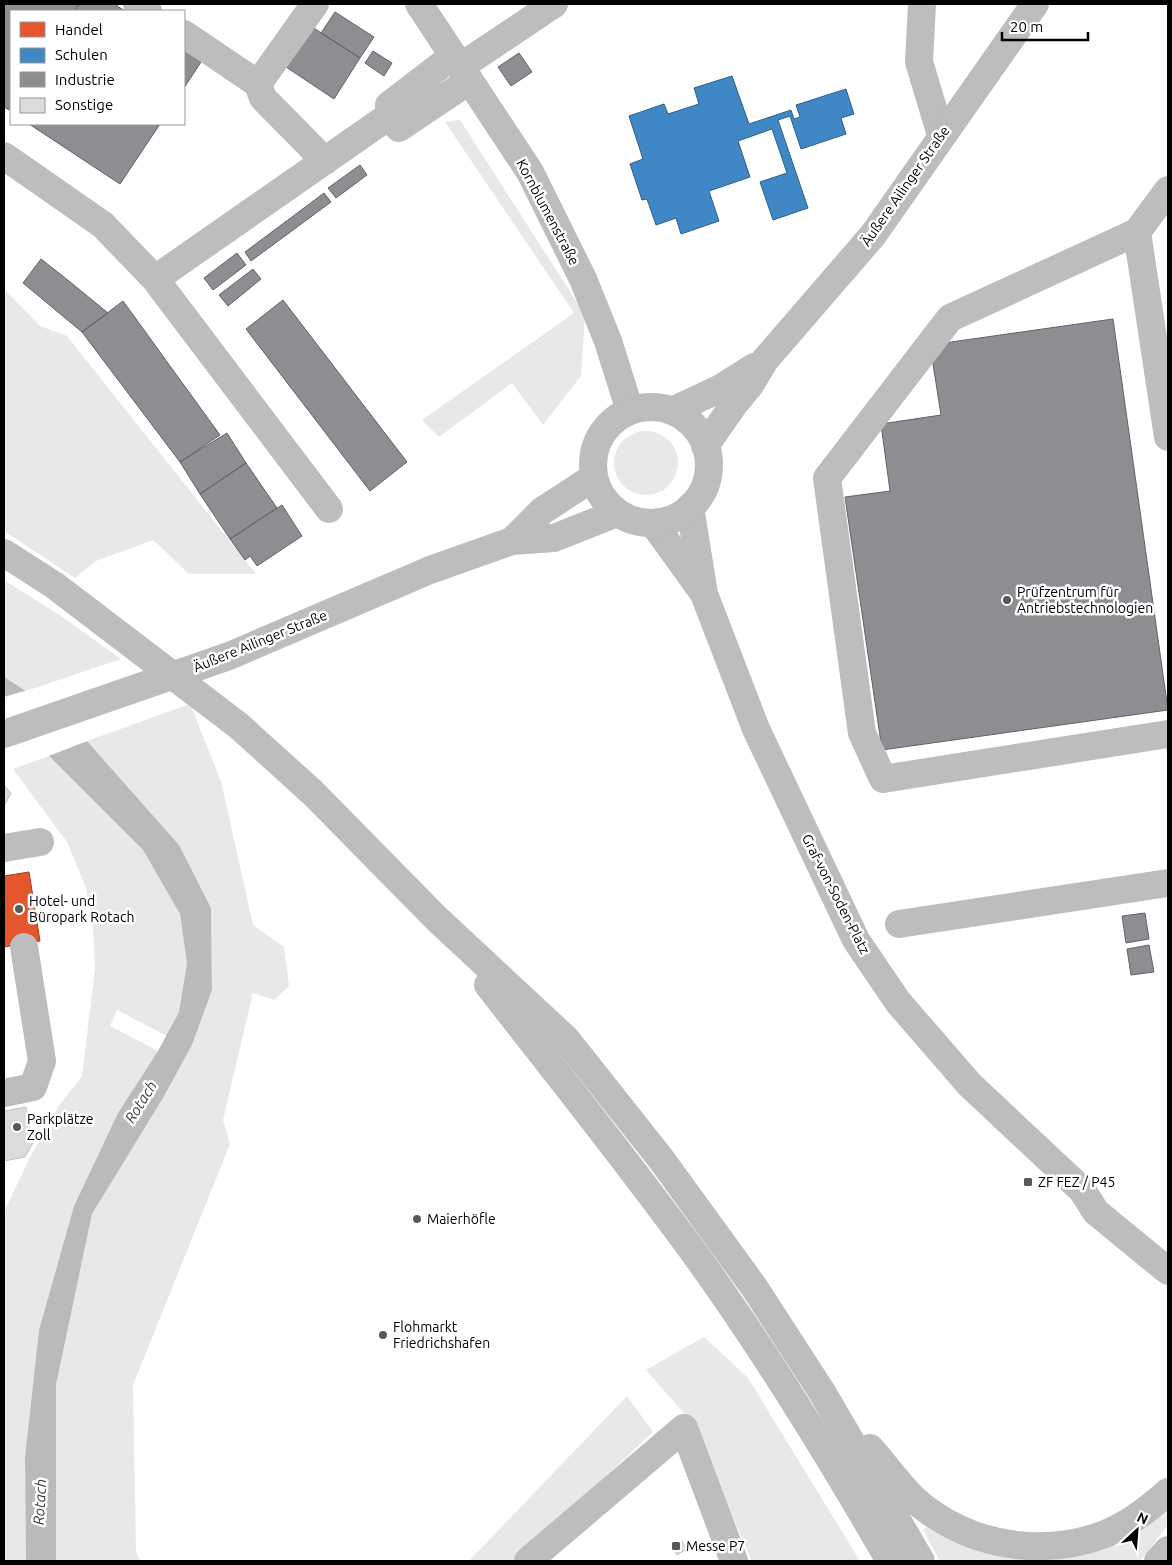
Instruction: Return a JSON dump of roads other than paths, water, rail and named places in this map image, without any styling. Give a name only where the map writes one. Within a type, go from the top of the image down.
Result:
[{"type":"main road","points":[[258,84],[315,4]]},
{"type":"main road","name":"Kornblumenstraße","points":[[419,4],[530,172],[583,279],[608,341],[630,410]]},
{"type":"main road","points":[[155,279],[325,162],[394,122],[388,105],[461,68],[554,4]]},
{"type":"main road","points":[[922,4],[919,62],[941,134]]},
{"type":"main road","name":"Äußere Ailinger Straße","points":[[705,446],[766,360],[873,235],[941,134],[1035,4]]},
{"type":"main road","points":[[185,35],[258,84],[263,98],[325,162]]},
{"type":"main road","points":[[4,156],[103,225],[155,279],[329,509]]},
{"type":"main road","points":[[1168,190],[1137,232],[950,318],[827,478],[862,733],[883,778],[1168,734]]},
{"type":"main road","points":[[1137,232],[1168,437]]},
{"type":"main road","name":"Äußere Ailinger Straße","points":[[672,411],[719,390],[766,360]]},
{"type":"main road","points":[[653,407],[672,411],[691,423],[705,446],[709,459],[707,480],[700,498],[671,520],[644,523],[617,513],[601,496],[594,477],[593,456],[599,438],[612,422],[630,410],[653,407]]},
{"type":"main road","name":"Äußere Ailinger Straße","points":[[512,541],[542,511],[594,477]]},
{"type":"main road","name":"Graf-von-Soden-Platz","points":[[690,507],[704,594],[756,729],[856,940],[898,1002],[970,1085],[1082,1190],[1096,1212],[1168,1271]]},
{"type":"main road","name":"Äußere Ailinger Straße","points":[[4,734],[229,656],[430,570],[512,541],[554,538],[617,513]]},
{"type":"main road","name":"Graf-von-Soden-Platz","points":[[653,523],[704,594]]},
{"type":"main road","points":[[4,553],[54,585],[239,726],[346,826],[436,918],[566,1040],[609,1091],[754,1287],[822,1392],[921,1561]]},
{"type":"main road","points":[[4,848],[40,842]]},
{"type":"main road","points":[[899,924],[1168,883]]},
{"type":"main road","points":[[436,918],[625,1160],[701,1262],[834,1466],[890,1561]]},
{"type":"main road","points":[[4,1093],[33,1086],[42,1061],[24,947]]},
{"type":"main road","name":"Graf-von-Soden-Platz","points":[[1082,1190],[1116,1204],[1168,1248]]},
{"type":"main road","points":[[822,1392],[915,1500],[946,1522],[980,1538],[1006,1544],[1044,1547],[1076,1542],[1105,1534],[1132,1520],[1168,1492]]},
{"type":"main road","points":[[528,1561],[684,1428],[734,1561]]},
{"type":"main road","points":[[1158,1561],[1168,1550]]},
{"type":"water","name":"Rotach","points":[[4,677],[26,691],[87,741],[179,845],[211,908],[212,990],[192,1045],[163,1098],[92,1214],[56,1385],[56,1561],[26,1561],[25,1457],[39,1330],[74,1206],[118,1113],[158,1051],[179,1012],[187,963],[180,914],[143,850],[49,756],[4,723]]},
{"type":"place","name":"Prüfzentrum für Antriebstechnologien","points":[[1007,600]]},
{"type":"place","name":"Hotel- und Büropark Rotach","points":[[19,909]]},
{"type":"place","name":"Parkplätze Zoll","points":[[17,1127]]},
{"type":"place","name":"ZF FEZ / P45","points":[[1028,1182]]},
{"type":"place","name":"Maierhöfle","points":[[417,1219]]},
{"type":"place","name":"Flohmarkt Friedrichshafen","points":[[383,1335]]},
{"type":"place","name":"Messe P7","points":[[676,1546]]}]
